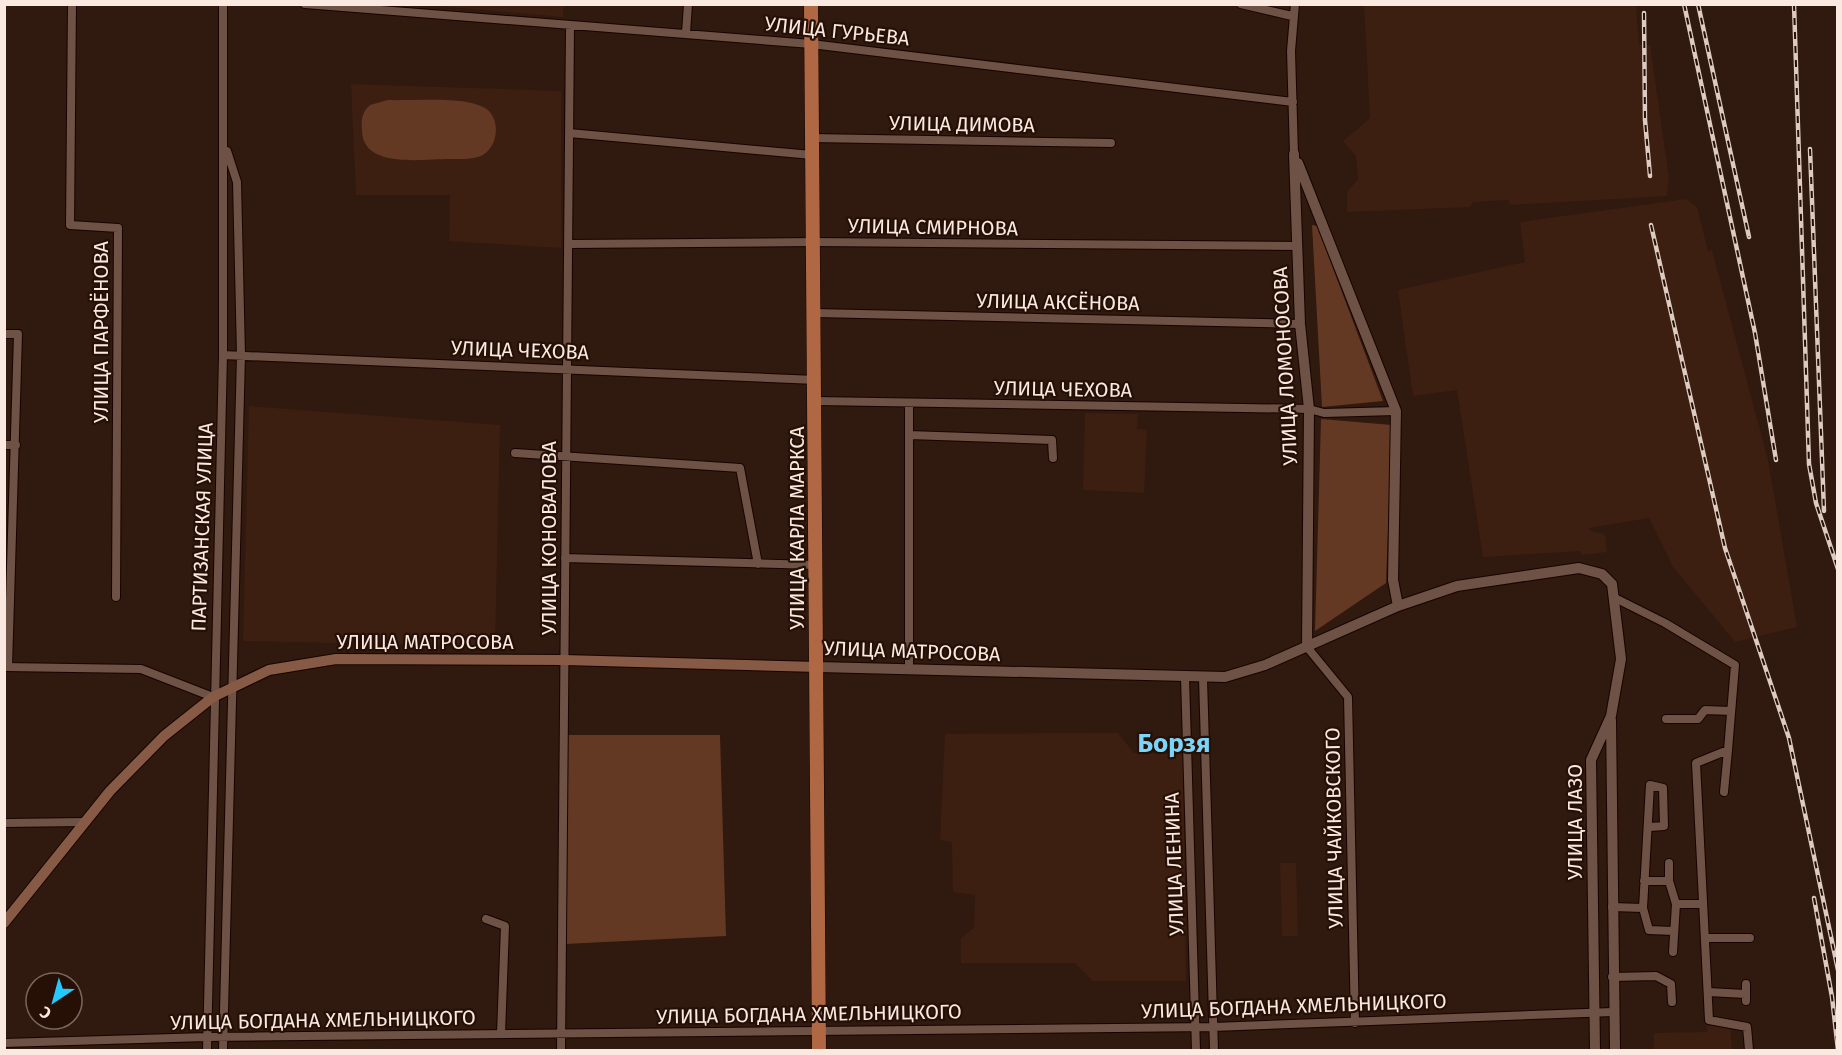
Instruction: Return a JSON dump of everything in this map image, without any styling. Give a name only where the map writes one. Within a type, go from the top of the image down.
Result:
[{"type":"highway","name":"УЛИЦА КАРЛА МАРКСА","points":[[811,4],[816,380],[819,1050]]},
{"type":"main road","name":"УЛИЦА МАТРОСОВА","points":[[5,922],[84,822],[164,736],[213,697],[269,670],[336,658],[564,660],[818,667]]},
{"type":"street","name":"УЛИЦА ПАРФЁНОВА","points":[[72,4],[70,225],[118,228],[116,597]]},
{"type":"street","name":"ПАРТИЗАНСКАЯ УЛИЦА","points":[[207,1050],[213,697],[224,355],[223,4]]},
{"type":"street","name":"УЛИЦА ГУРЬЕВА","points":[[305,4],[570,27],[686,33],[811,44],[1293,102]]},
{"type":"street","points":[[686,33],[688,4]]},
{"type":"street","points":[[1241,4],[1292,16]]},
{"type":"street","name":"УЛИЦА ЛОМОНОСОВА","points":[[1295,4],[1292,16],[1297,246],[1300,324],[1309,409],[1307,647]]},
{"type":"street","name":"УЛИЦА КОНОВАЛОВА","points":[[561,1050],[570,27]]},
{"type":"street","points":[[569,133],[812,155]]},
{"type":"street","name":"УЛИЦА ДИМОВА","points":[[812,138],[1111,143]]},
{"type":"street","points":[[223,1050],[241,355],[237,182],[224,142]]},
{"type":"street","name":"УЛИЦА ЛОМОНОСОВА","points":[[1294,154],[1396,411],[1394,580],[1398,606]]},
{"type":"street","name":"УЛИЦА СМИРНОВА","points":[[568,244],[814,242],[1297,246]]},
{"type":"street","name":"УЛИЦА АКСЁНОВА","points":[[815,313],[1300,324]]},
{"type":"street","points":[[4,334],[18,334],[16,445],[8,563],[6,667],[141,669],[213,697]]},
{"type":"street","name":"УЛИЦА ЧЕХОВА","points":[[224,355],[816,380]]},
{"type":"street","name":"УЛИЦА ЧЕХОВА","points":[[816,401],[1309,409],[1324,413],[1396,411]]},
{"type":"street","points":[[909,403],[909,669]]},
{"type":"street","points":[[909,435],[1052,440],[1053,458]]},
{"type":"street","points":[[4,445],[16,445]]},
{"type":"street","points":[[515,453],[740,468],[758,564]]},
{"type":"street","points":[[565,558],[816,565]]},
{"type":"street","name":"УЛИЦА МАТРОСОВА","points":[[818,667],[1225,677],[1307,647],[1398,606],[1457,586],[1579,568],[1602,574],[1612,584],[1615,598]]},
{"type":"street","points":[[1615,598],[1665,623],[1735,665],[1724,792]]},
{"type":"street","name":"УЛИЦА ЛАЗО","points":[[1596,1050],[1591,760],[1611,716],[1621,659],[1615,598]]},
{"type":"street","name":"УЛИЦА ЧАЙКОВСКОГО","points":[[1307,647],[1348,697],[1355,1023]]},
{"type":"street","name":"УЛИЦА ЛЕНИНА","points":[[1185,677],[1196,1050]]},
{"type":"street","name":"УЛИЦА ЛЕНИНА","points":[[1203,678],[1214,1050]]},
{"type":"street","points":[[1666,719],[1698,719],[1705,711],[1731,711]]},
{"type":"street","points":[[1611,716],[1612,977],[1615,1050]]},
{"type":"street","points":[[1728,750],[1696,763],[1709,1020],[1747,1027],[1749,1050]]},
{"type":"street","points":[[1650,826],[1664,826],[1663,788],[1650,785],[1650,826],[1644,850],[1643,908],[1649,930],[1673,931]]},
{"type":"street","points":[[4,823],[84,822]]},
{"type":"street","points":[[1669,863],[1669,881],[1676,904],[1673,952]]},
{"type":"street","points":[[1644,881],[1669,881]]},
{"type":"street","points":[[1676,904],[1703,904]]},
{"type":"street","points":[[1612,907],[1643,908]]},
{"type":"street","points":[[486,919],[505,926],[501,1034]]},
{"type":"street","points":[[1705,938],[1750,938]]},
{"type":"street","points":[[1612,977],[1656,976],[1671,984],[1672,1002]]},
{"type":"street","points":[[1708,992],[1746,998],[1746,984]]},
{"type":"street","name":"УЛИЦА БОГДАНА ХМЕЛЬНИЦКОГО","points":[[4,1043],[207,1037],[1213,1027],[1613,1012]]},
{"type":"shaded area","points":[[427,5],[564,5],[563,17]]},
{"type":"shaded area","points":[[1364,5],[1636,5],[1639,45],[1650,45],[1669,178],[1667,196],[1510,205],[1508,200],[1473,202],[1470,207],[1347,212],[1347,192],[1358,179],[1356,156],[1343,141],[1370,118]]},
{"type":"shaded area","points":[[351,84],[561,91],[561,248],[449,241],[450,195],[356,195]]},
{"type":"shaded area","points":[[388,100],[451,100],[483,107],[493,117],[495,139],[487,152],[473,158],[410,160],[382,156],[372,151],[365,142],[362,120],[365,110],[370,105]]},
{"type":"shaded area","points":[[1686,199],[1697,207],[1708,251],[1712,250],[1768,460],[1797,627],[1735,642],[1673,567],[1649,518],[1589,528],[1590,531],[1605,534],[1607,552],[1583,555],[1579,551],[1483,557],[1457,390],[1413,396],[1398,290],[1525,262],[1520,222]]},
{"type":"shaded area","points":[[1312,225],[1317,226],[1383,401],[1322,407]]},
{"type":"shaded area","points":[[249,406],[500,425],[495,646],[243,641]]},
{"type":"shaded area","points":[[1085,413],[1138,414],[1137,429],[1147,430],[1144,493],[1083,490]]},
{"type":"shaded area","points":[[1321,419],[1392,425],[1386,583],[1315,631]]},
{"type":"shaded area","points":[[1118,733],[1134,753],[1183,754],[1186,981],[1093,981],[1075,963],[961,963],[961,938],[974,928],[975,895],[953,892],[952,842],[940,840],[945,734]]},
{"type":"shaded area","points":[[568,735],[720,735],[726,936],[565,944]]},
{"type":"shaded area","points":[[1280,863],[1296,863],[1298,936],[1282,936]]},
{"type":"shaded area","points":[[1707,1026],[1730,1026],[1732,1050],[1654,1050],[1654,1033],[1707,1032]]},
{"type":"railway","points":[[1684,4],[1755,333],[1776,460]]},
{"type":"railway","points":[[1698,4],[1749,237]]},
{"type":"railway","points":[[1794,4],[1809,464],[1816,503],[1838,569]]},
{"type":"railway","points":[[1644,13],[1645,120],[1650,176]]},
{"type":"railway","points":[[1810,149],[1824,511]]},
{"type":"railway","points":[[1651,225],[1725,548],[1789,738],[1838,970]]},
{"type":"railway","points":[[1814,898],[1832,997],[1838,1050]]},
{"type":"district","name":"Борзя","points":[[1174,743]]}]
